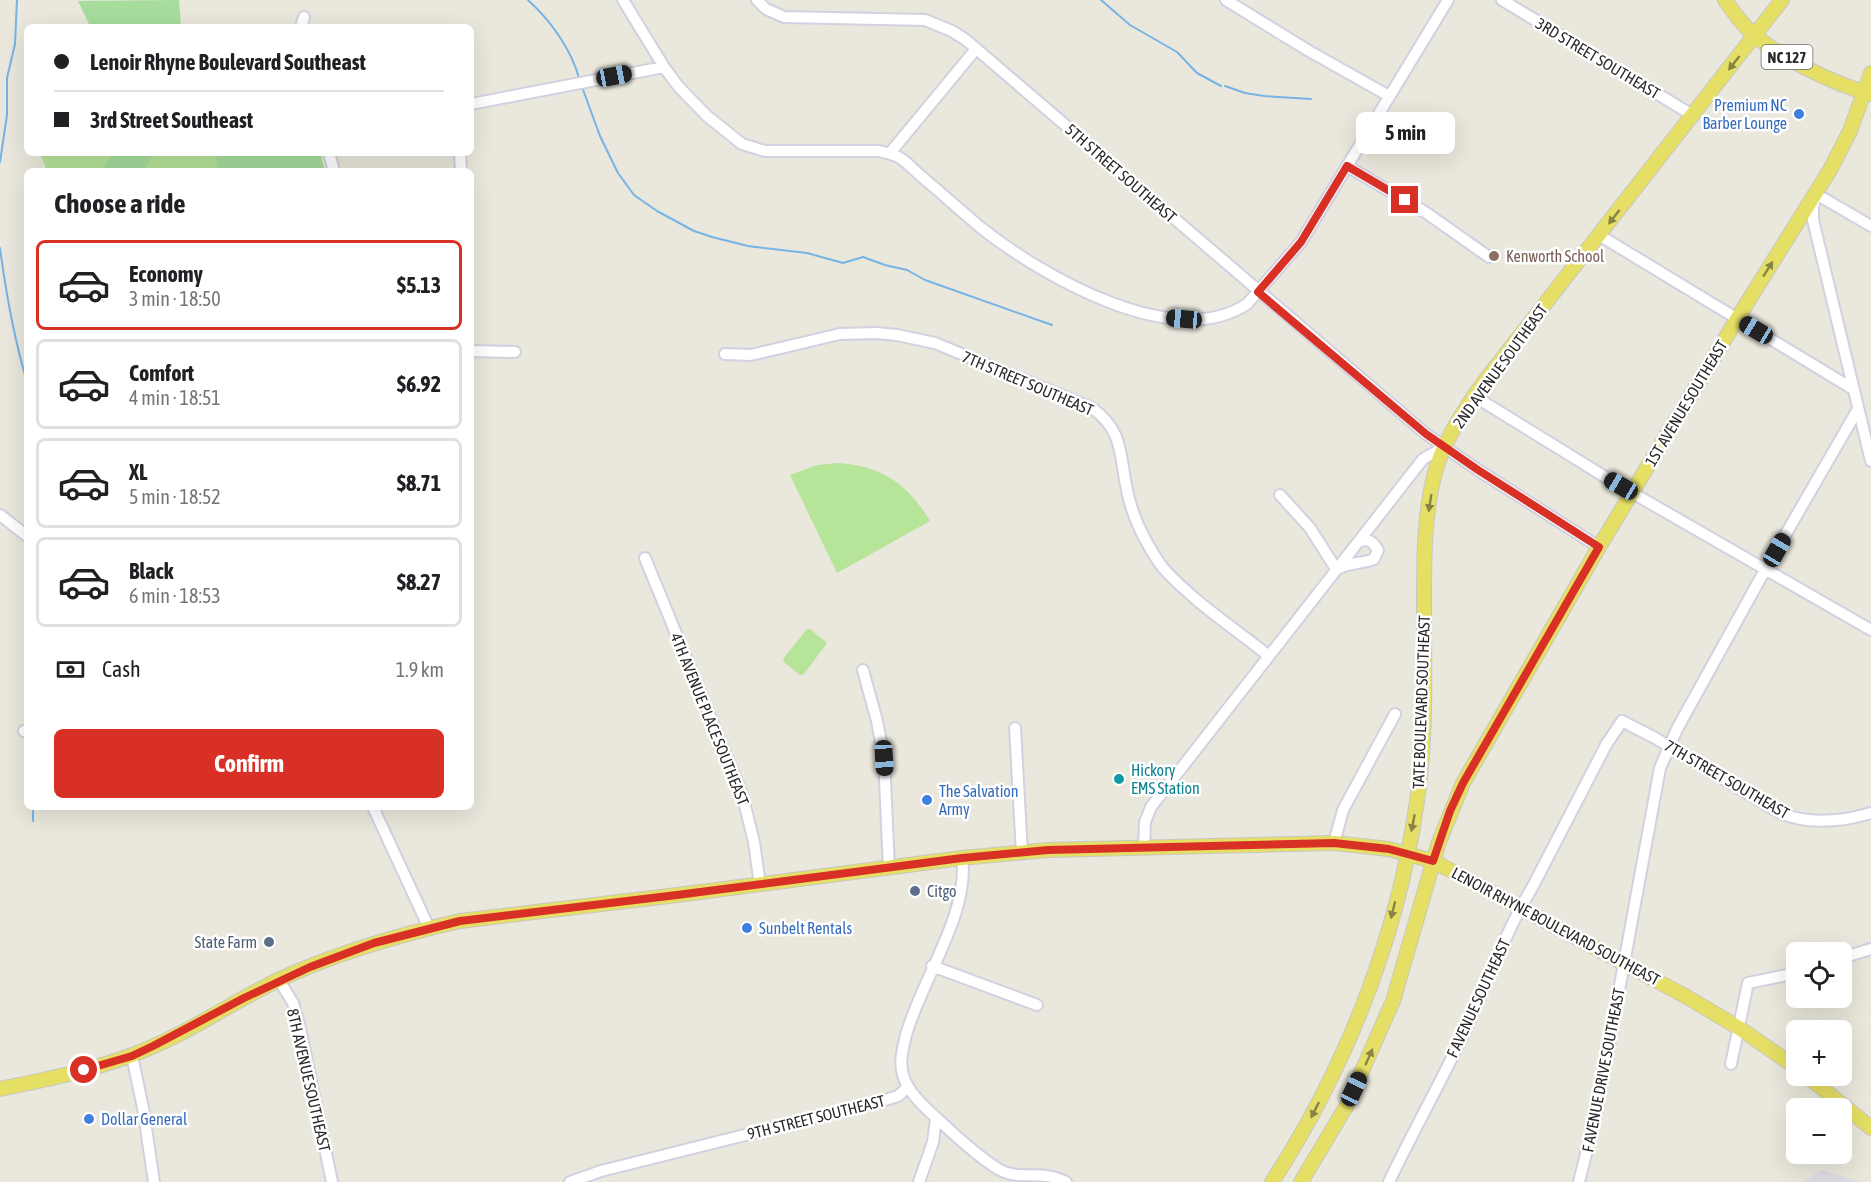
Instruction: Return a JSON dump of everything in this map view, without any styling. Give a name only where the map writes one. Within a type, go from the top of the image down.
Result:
[{"type":"main road","name":"NC 127","points":[[1725,0],[1755,36],[1803,66],[1867,93]]},
{"type":"main road","name":"2ND AVENUE SOUTHEAST","points":[[1444,447],[1474,396],[1782,0]]},
{"type":"main road","name":"1ST AVENUE SOUTHEAST","points":[[1433,861],[1450,811],[1463,783],[1599,547],[1737,319],[1816,194],[1850,131],[1867,93],[1871,73]]},
{"type":"main road","name":"TATE BOULEVARD SOUTHEAST","points":[[1272,1182],[1313,1116],[1364,1005],[1386,940],[1407,853],[1417,803],[1422,745],[1426,530],[1432,484],[1444,447]]},
{"type":"main road","name":"LENOIR RHYNE BOULEVARD SOUTHEAST","points":[[0,1089],[84,1070],[132,1056],[279,980],[368,945],[429,928],[491,916],[1022,852],[1334,843],[1407,853],[1433,861],[1739,1028],[1786,1060]]},
{"type":"main road","points":[[1301,1182],[1347,1105],[1393,1001],[1433,861]]},
{"type":"main road","points":[[1819,1086],[1871,1128]]},
{"type":"street","points":[[623,0],[678,86],[707,116],[735,139],[749,147],[765,151],[879,151],[890,153],[906,162],[980,227],[1015,252],[1064,281],[1117,306],[1159,317],[1205,318],[1237,311],[1247,304],[1301,242],[1448,0]]},
{"type":"street","name":"5TH STREET SOUTHEAST","points":[[757,0],[777,15],[796,19],[925,20],[952,31],[976,49],[1426,434],[1599,547]]},
{"type":"street","points":[[1226,0],[1309,51],[1389,96]]},
{"type":"street","name":"3RD STREET SOUTHEAST","points":[[1502,0],[1516,4],[1694,116]]},
{"type":"street","points":[[890,153],[976,49]]},
{"type":"street","points":[[474,103],[664,67]]},
{"type":"street","points":[[1347,166],[1425,212],[1489,257]]},
{"type":"street","points":[[1871,226],[1816,194],[1813,220],[1871,461]]},
{"type":"street","points":[[1599,235],[1853,389]]},
{"type":"street","name":"7TH STREET SOUTHEAST","points":[[725,354],[752,355],[840,334],[897,335],[935,343],[1092,408],[1109,423],[1115,432],[1123,457],[1125,482],[1134,512],[1144,538],[1162,567],[1187,591],[1269,656]]},
{"type":"street","points":[[474,351],[515,352]]},
{"type":"street","points":[[1474,396],[1632,492],[1871,630]]},
{"type":"street","points":[[1669,747],[1765,570],[1858,409]]},
{"type":"street","name":"2ND AVENUE SOUTHEAST","points":[[1144,847],[1145,822],[1151,807],[1423,459],[1444,447]]},
{"type":"street","points":[[1280,495],[1310,528],[1336,569],[1347,564],[1365,563],[1374,559],[1378,550],[1372,542],[1366,539],[1360,541]]},
{"type":"street","points":[[0,515],[24,534]]},
{"type":"street","name":"4TH AVENUE PLACE SOUTHEAST","points":[[645,558],[742,794],[754,842],[760,885]]},
{"type":"street","points":[[863,670],[884,758],[889,868]]},
{"type":"street","points":[[1334,843],[1343,810],[1395,714]]},
{"type":"street","name":"7TH STREET SOUTHEAST","points":[[1622,721],[1792,818],[1821,821],[1841,820],[1871,813]]},
{"type":"street","name":"F AVENUE SOUTHEAST","points":[[1389,1182],[1458,1045],[1482,988],[1521,907],[1606,745],[1622,721]]},
{"type":"street","points":[[1015,728],[1022,852]]},
{"type":"street","name":"F AVENUE DRIVE SOUTHEAST","points":[[1580,1182],[1597,1110],[1656,787],[1669,747]]},
{"type":"street","points":[[374,810],[429,928]]},
{"type":"street","points":[[962,858],[963,881],[959,901],[914,1009],[905,1040],[901,1066],[908,1087],[936,1118],[998,1169],[1011,1174],[1045,1174],[1066,1182]]},
{"type":"street","points":[[1852,955],[1871,949]]},
{"type":"street","points":[[932,966],[1037,1005]]},
{"type":"street","points":[[1731,1064],[1748,983],[1786,974]]},
{"type":"street","name":"8TH AVENUE SOUTHEAST","points":[[279,980],[293,1003],[298,1019],[332,1182]]},
{"type":"street","points":[[132,1056],[143,1108],[154,1182]]},
{"type":"street","name":"9TH STREET SOUTHEAST","points":[[570,1182],[601,1171],[885,1100],[898,1096],[908,1087]]},
{"type":"street","points":[[919,1182],[933,1142],[936,1118]]},
{"type":"shaded area","points":[[1821,1170],[1862,1182],[1803,1182]]},
{"type":"green space","points":[[179,0],[181,24],[89,24],[78,1]]},
{"type":"green space","points":[[41,156],[112,156],[103,168],[46,168]]},
{"type":"green space","points":[[42,156],[321,156],[324,168],[47,168]]},
{"type":"green space","points":[[152,156],[216,156],[217,168],[145,168]]},
{"type":"green space","points":[[838,463],[868,468],[892,479],[913,497],[930,521],[837,573],[790,475],[817,465]]},
{"type":"green space","points":[[807,629],[827,643],[804,674],[800,675],[783,659]]},
{"type":"waterway","points":[[0,162],[7,115],[7,78],[15,44],[17,0]]},
{"type":"waterway","points":[[528,0],[559,36],[571,57],[579,78]]},
{"type":"waterway","points":[[1101,0],[1130,25],[1177,52],[1197,73],[1221,86]]},
{"type":"waterway","points":[[1225,86],[1245,93],[1264,96],[1311,99]]},
{"type":"waterway","points":[[582,87],[600,136],[618,173],[634,195],[657,211],[694,231],[748,246],[807,253],[843,263],[863,257],[907,270],[925,280],[1052,325]]},
{"type":"waterway","points":[[0,248],[11,315],[24,371]]},
{"type":"waterway","points":[[33,810],[33,821]]},
{"type":"place","name":"Premium NC Barber Lounge","points":[[1799,114]]},
{"type":"place","name":"Kenworth School","points":[[1494,256]]},
{"type":"place","name":"Hickory EMS Station","points":[[1119,779]]},
{"type":"place","name":"The Salvation Army","points":[[927,800]]},
{"type":"place","name":"Citgo","points":[[915,891]]},
{"type":"place","name":"Sunbelt Rentals","points":[[747,928]]},
{"type":"place","name":"State Farm","points":[[269,942]]},
{"type":"place","name":"Dollar General","points":[[89,1119]]},
{"type":"route","points":[[84,1070],[132,1056],[279,980],[310,967],[374,943],[460,921],[962,858],[1048,850],[1334,843],[1389,849],[1433,861],[1450,811],[1463,783],[1599,547],[1426,434],[1258,292],[1301,242],[1347,166],[1405,200]]}]
